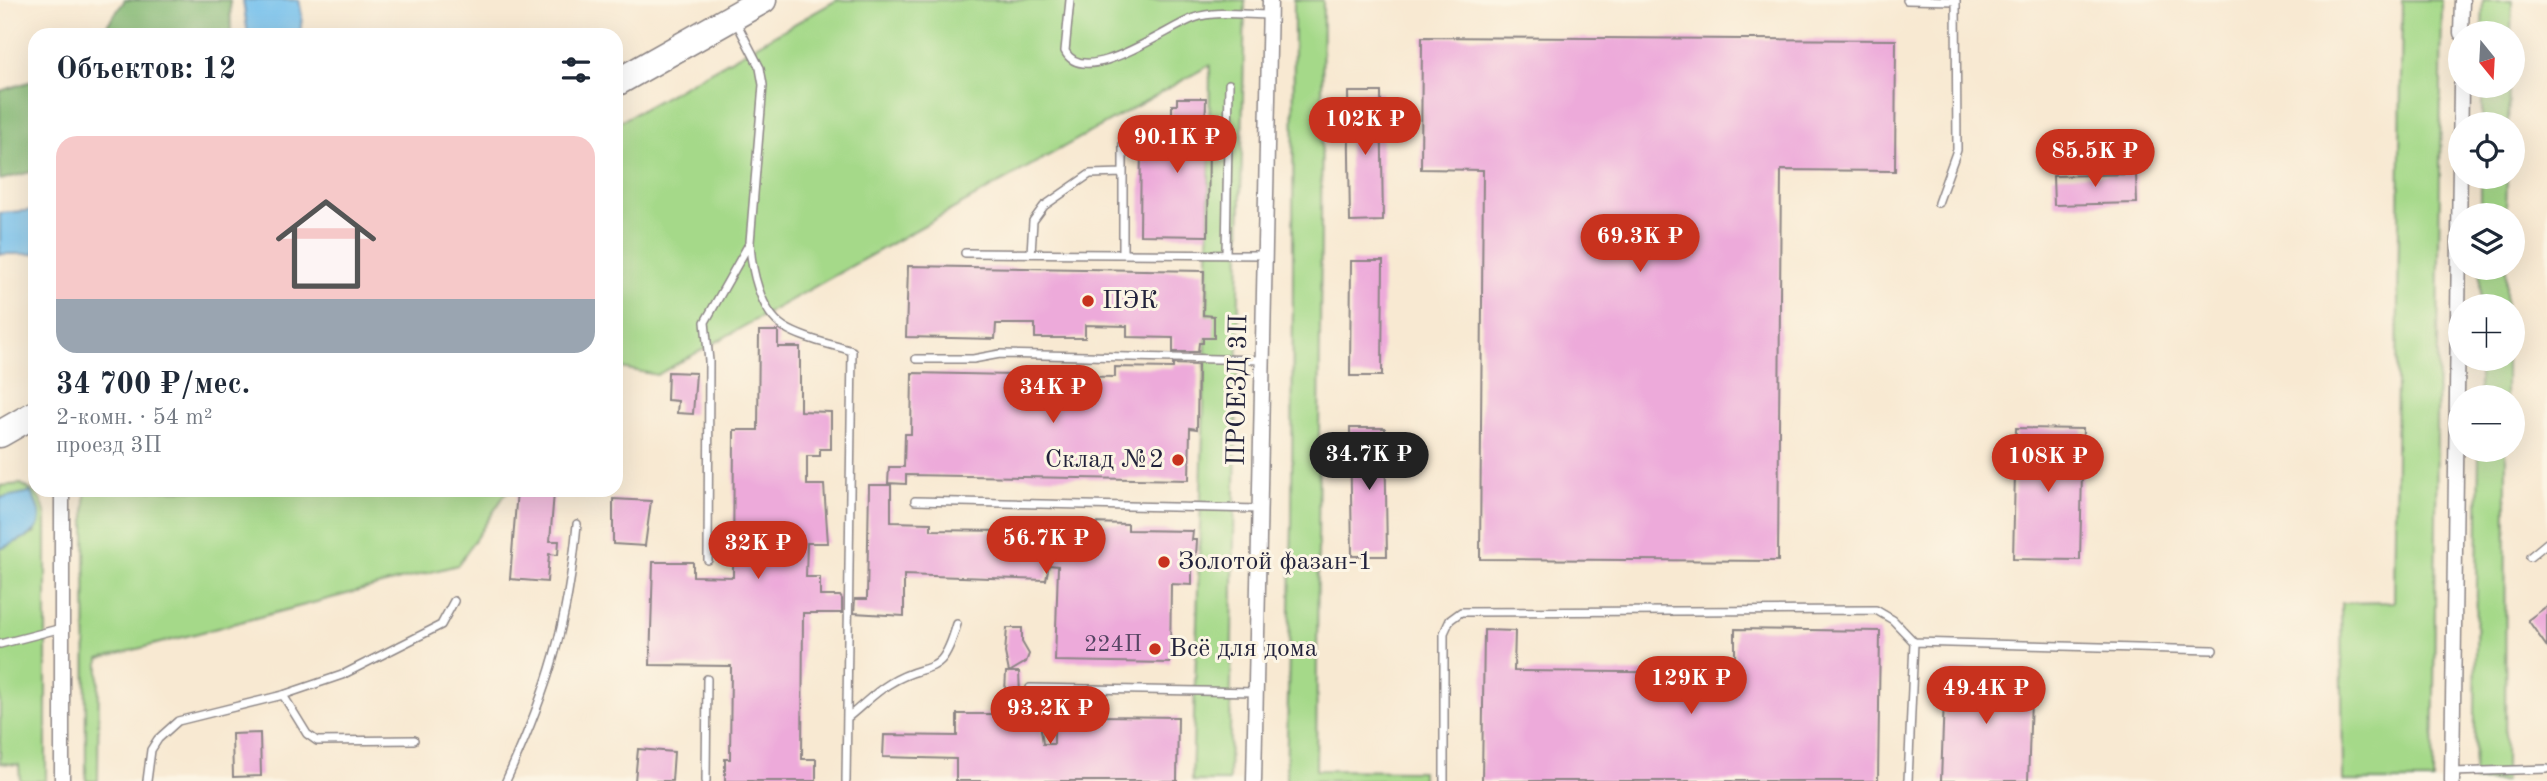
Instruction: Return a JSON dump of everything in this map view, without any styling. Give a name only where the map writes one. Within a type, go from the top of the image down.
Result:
[{"type":"highway","points":[[623,79],[764,0]]},
{"type":"highway","points":[[0,433],[28,418]]},
{"type":"street","points":[[2462,0],[2462,21]]},
{"type":"street","name":"ПРОЕЗД 3П","points":[[1254,781],[1270,7]]},
{"type":"street","points":[[2452,776],[2461,98]]},
{"type":"street","points":[[62,497],[62,781]]},
{"type":"lane","points":[[1070,0],[1065,51],[1068,57],[1080,64],[1105,61],[1194,18],[1270,7]]},
{"type":"lane","points":[[1907,0],[1956,1],[1956,150],[1938,203]]},
{"type":"lane","points":[[734,17],[760,68],[763,85],[750,242],[751,267],[757,284],[775,318],[784,327],[852,351],[846,781]]},
{"type":"lane","points":[[1226,254],[1229,84]]},
{"type":"lane","points":[[1123,144],[1123,254]]},
{"type":"lane","points":[[1031,253],[1033,221],[1044,206],[1090,174],[1123,173]]},
{"type":"lane","points":[[708,560],[709,361],[704,329],[750,242]]},
{"type":"lane","points":[[965,253],[1265,255]]},
{"type":"lane","points":[[916,359],[973,359],[1000,354],[1263,360]]},
{"type":"lane","points":[[915,500],[1259,509]]},
{"type":"lane","points":[[506,781],[551,675],[572,581],[577,524]]},
{"type":"lane","points":[[2530,556],[2547,543]]},
{"type":"lane","points":[[147,781],[151,750],[158,739],[178,721],[284,695],[342,675],[433,630],[447,617],[454,601]]},
{"type":"lane","points":[[1444,781],[1444,634],[1450,620],[1461,612],[1876,610],[1893,620],[1913,642],[1908,781]]},
{"type":"lane","points":[[847,718],[888,684],[939,665],[950,650],[957,624]]},
{"type":"lane","points":[[0,644],[62,628]]},
{"type":"lane","points":[[1913,642],[2213,650]]},
{"type":"lane","points":[[706,781],[707,679]]},
{"type":"lane","points":[[1030,688],[1256,692]]},
{"type":"lane","points":[[284,695],[307,734],[317,741],[414,740]]},
{"type":"lane","points":[[2452,776],[2547,769]]},
{"type":"green space","points":[[125,0],[230,0],[231,28],[105,28]]},
{"type":"green space","points":[[837,0],[1245,0],[1229,781],[1192,781],[1208,272],[1210,65],[657,375],[623,368],[623,120]]},
{"type":"green space","points":[[1294,0],[1323,0],[1316,770],[1422,771],[1422,781],[1286,781],[1292,521]]},
{"type":"green space","points":[[2402,0],[2442,0],[2433,781],[2343,781],[2341,603],[2394,602]]},
{"type":"green space","points":[[2483,0],[2512,0],[2511,21],[2482,21]]},
{"type":"green space","points":[[28,82],[28,173],[0,180],[0,91]]},
{"type":"green space","points":[[2482,98],[2509,98],[2508,112],[2482,112]]},
{"type":"green space","points":[[2481,189],[2507,189],[2506,203],[2481,203]]},
{"type":"green space","points":[[2480,280],[2506,280],[2506,294],[2480,294]]},
{"type":"green space","points":[[2479,371],[2506,371],[2506,385],[2479,385]]},
{"type":"green space","points":[[2479,462],[2506,462],[2505,781],[2474,781]]},
{"type":"green space","points":[[21,484],[28,488],[28,497],[38,497],[46,518],[46,781],[20,781],[19,765],[0,763],[0,549],[35,533],[11,497],[0,498],[0,486]]},
{"type":"green space","points":[[85,497],[503,497],[458,565],[99,659],[98,781],[86,781]]},
{"type":"water","points":[[243,0],[299,0],[301,28],[247,28]]},
{"type":"water","points":[[28,211],[28,254],[0,254],[0,213]]},
{"type":"water","points":[[28,492],[28,497],[33,497],[40,515],[36,530],[0,549],[0,498]]},
{"type":"building","points":[[1422,37],[1896,40],[1895,171],[1781,170],[1778,561],[1480,559],[1483,170],[1421,169]]},
{"type":"building","points":[[1348,92],[1381,92],[1383,221],[1350,222]]},
{"type":"building","points":[[1177,98],[1206,98],[1205,138],[1209,138],[1208,236],[1140,235],[1141,137],[1172,137],[1172,105],[1177,105]]},
{"type":"building","points":[[2136,174],[2137,203],[2054,205],[2053,176]]},
{"type":"building","points":[[1351,261],[1383,261],[1382,376],[1350,376]]},
{"type":"building","points":[[908,266],[1204,271],[1203,315],[1214,316],[1214,338],[1203,338],[1198,352],[1173,352],[1173,338],[1127,337],[1127,326],[1085,325],[1085,338],[1035,338],[1035,324],[996,324],[995,339],[906,337]]},
{"type":"building","points":[[759,331],[778,331],[778,347],[800,347],[800,411],[831,412],[831,449],[820,449],[820,456],[807,456],[807,485],[824,485],[828,543],[807,543],[806,577],[820,577],[820,596],[840,596],[842,599],[842,613],[803,613],[802,759],[816,759],[816,781],[725,781],[725,759],[730,759],[731,666],[650,665],[653,562],[693,562],[693,576],[733,577],[734,430],[758,430]]},
{"type":"building","points":[[1173,364],[1198,365],[1197,429],[1190,428],[1189,480],[906,475],[906,484],[888,483],[889,467],[904,467],[905,434],[911,434],[912,373],[1115,377],[1115,367],[1173,368]]},
{"type":"building","points":[[668,372],[696,373],[693,414],[677,413],[678,401],[667,400]]},
{"type":"building","points":[[1350,428],[1385,428],[1387,556],[1352,556]]},
{"type":"building","points":[[2016,428],[2083,429],[2080,560],[2013,559]]},
{"type":"building","points":[[869,485],[891,485],[891,522],[931,523],[931,530],[1005,531],[1006,521],[1128,524],[1128,530],[1193,531],[1192,540],[1197,540],[1196,556],[1192,556],[1192,585],[1171,584],[1170,663],[1055,661],[1058,566],[1049,565],[1046,580],[904,575],[904,616],[854,613],[855,599],[867,599]]},
{"type":"building","points":[[516,497],[554,497],[550,541],[559,541],[558,555],[549,554],[547,582],[510,579]]},
{"type":"building","points":[[613,499],[651,501],[645,546],[613,544]]},
{"type":"building","points":[[2547,606],[2547,647],[2528,620]]},
{"type":"building","points":[[1007,628],[1022,628],[1022,642],[1029,654],[1026,662],[1009,672],[1005,653]]},
{"type":"building","points":[[1735,629],[1880,631],[1878,781],[1482,781],[1484,630],[1515,631],[1514,671],[1735,673]]},
{"type":"building","points":[[1945,670],[2032,673],[2028,781],[1941,781]]},
{"type":"building","points":[[1006,672],[1019,672],[1021,715],[1039,715],[1043,744],[1054,744],[1054,715],[1087,715],[1087,704],[1103,704],[1103,716],[1178,717],[1177,781],[956,781],[956,759],[883,757],[884,735],[957,736],[957,714],[1004,714]]},
{"type":"building","points":[[260,733],[261,776],[233,777],[232,734]]},
{"type":"building","points":[[638,749],[674,752],[672,781],[635,781]]},
{"type":"place","name":"ПЭК","points":[[1088,301]]},
{"type":"place","name":"Склад №2","points":[[1178,460]]},
{"type":"place","name":"Золотой фазан-1","points":[[1164,562]]},
{"type":"place","name":"Всё для дома","points":[[1155,649]]}]
